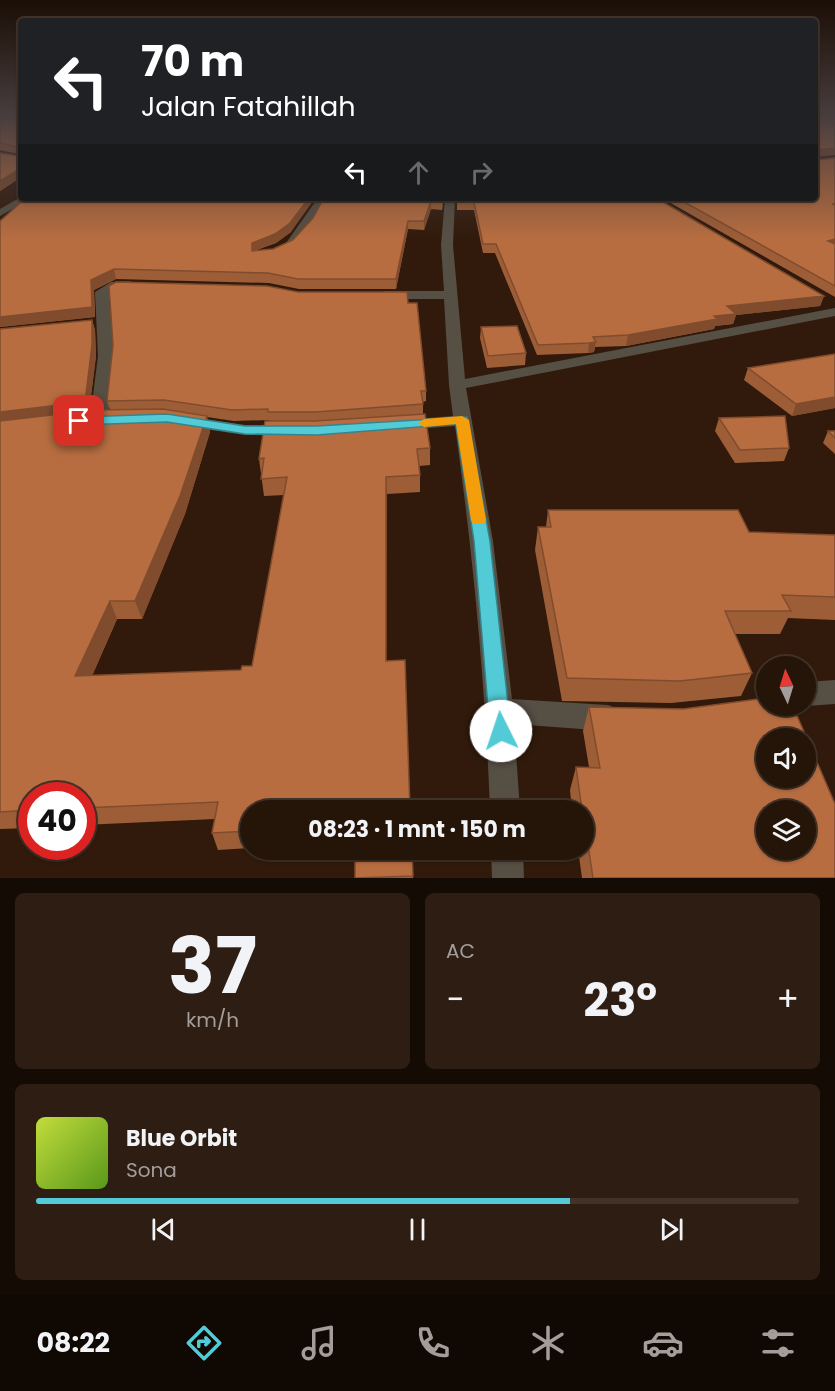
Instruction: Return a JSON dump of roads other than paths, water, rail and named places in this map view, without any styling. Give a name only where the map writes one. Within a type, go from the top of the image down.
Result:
[{"type":"street","points":[[0,213],[22,201]]},
{"type":"street","points":[[283,249],[300,236],[321,201]]},
{"type":"street","points":[[450,201],[447,245],[457,385],[482,541],[500,711],[504,800]]},
{"type":"street","points":[[99,419],[106,356],[98,324],[102,292],[116,285],[140,284]]},
{"type":"street","points":[[369,295],[450,295]]},
{"type":"street","points":[[457,385],[832,306]]},
{"type":"street","points":[[167,418],[245,430],[307,430]]},
{"type":"street","points":[[77,422],[122,419]]},
{"type":"street","points":[[381,426],[462,420]]},
{"type":"street","points":[[816,693],[835,692]]},
{"type":"street","points":[[500,711],[636,720]]},
{"type":"street","points":[[507,860],[508,878]]}]
